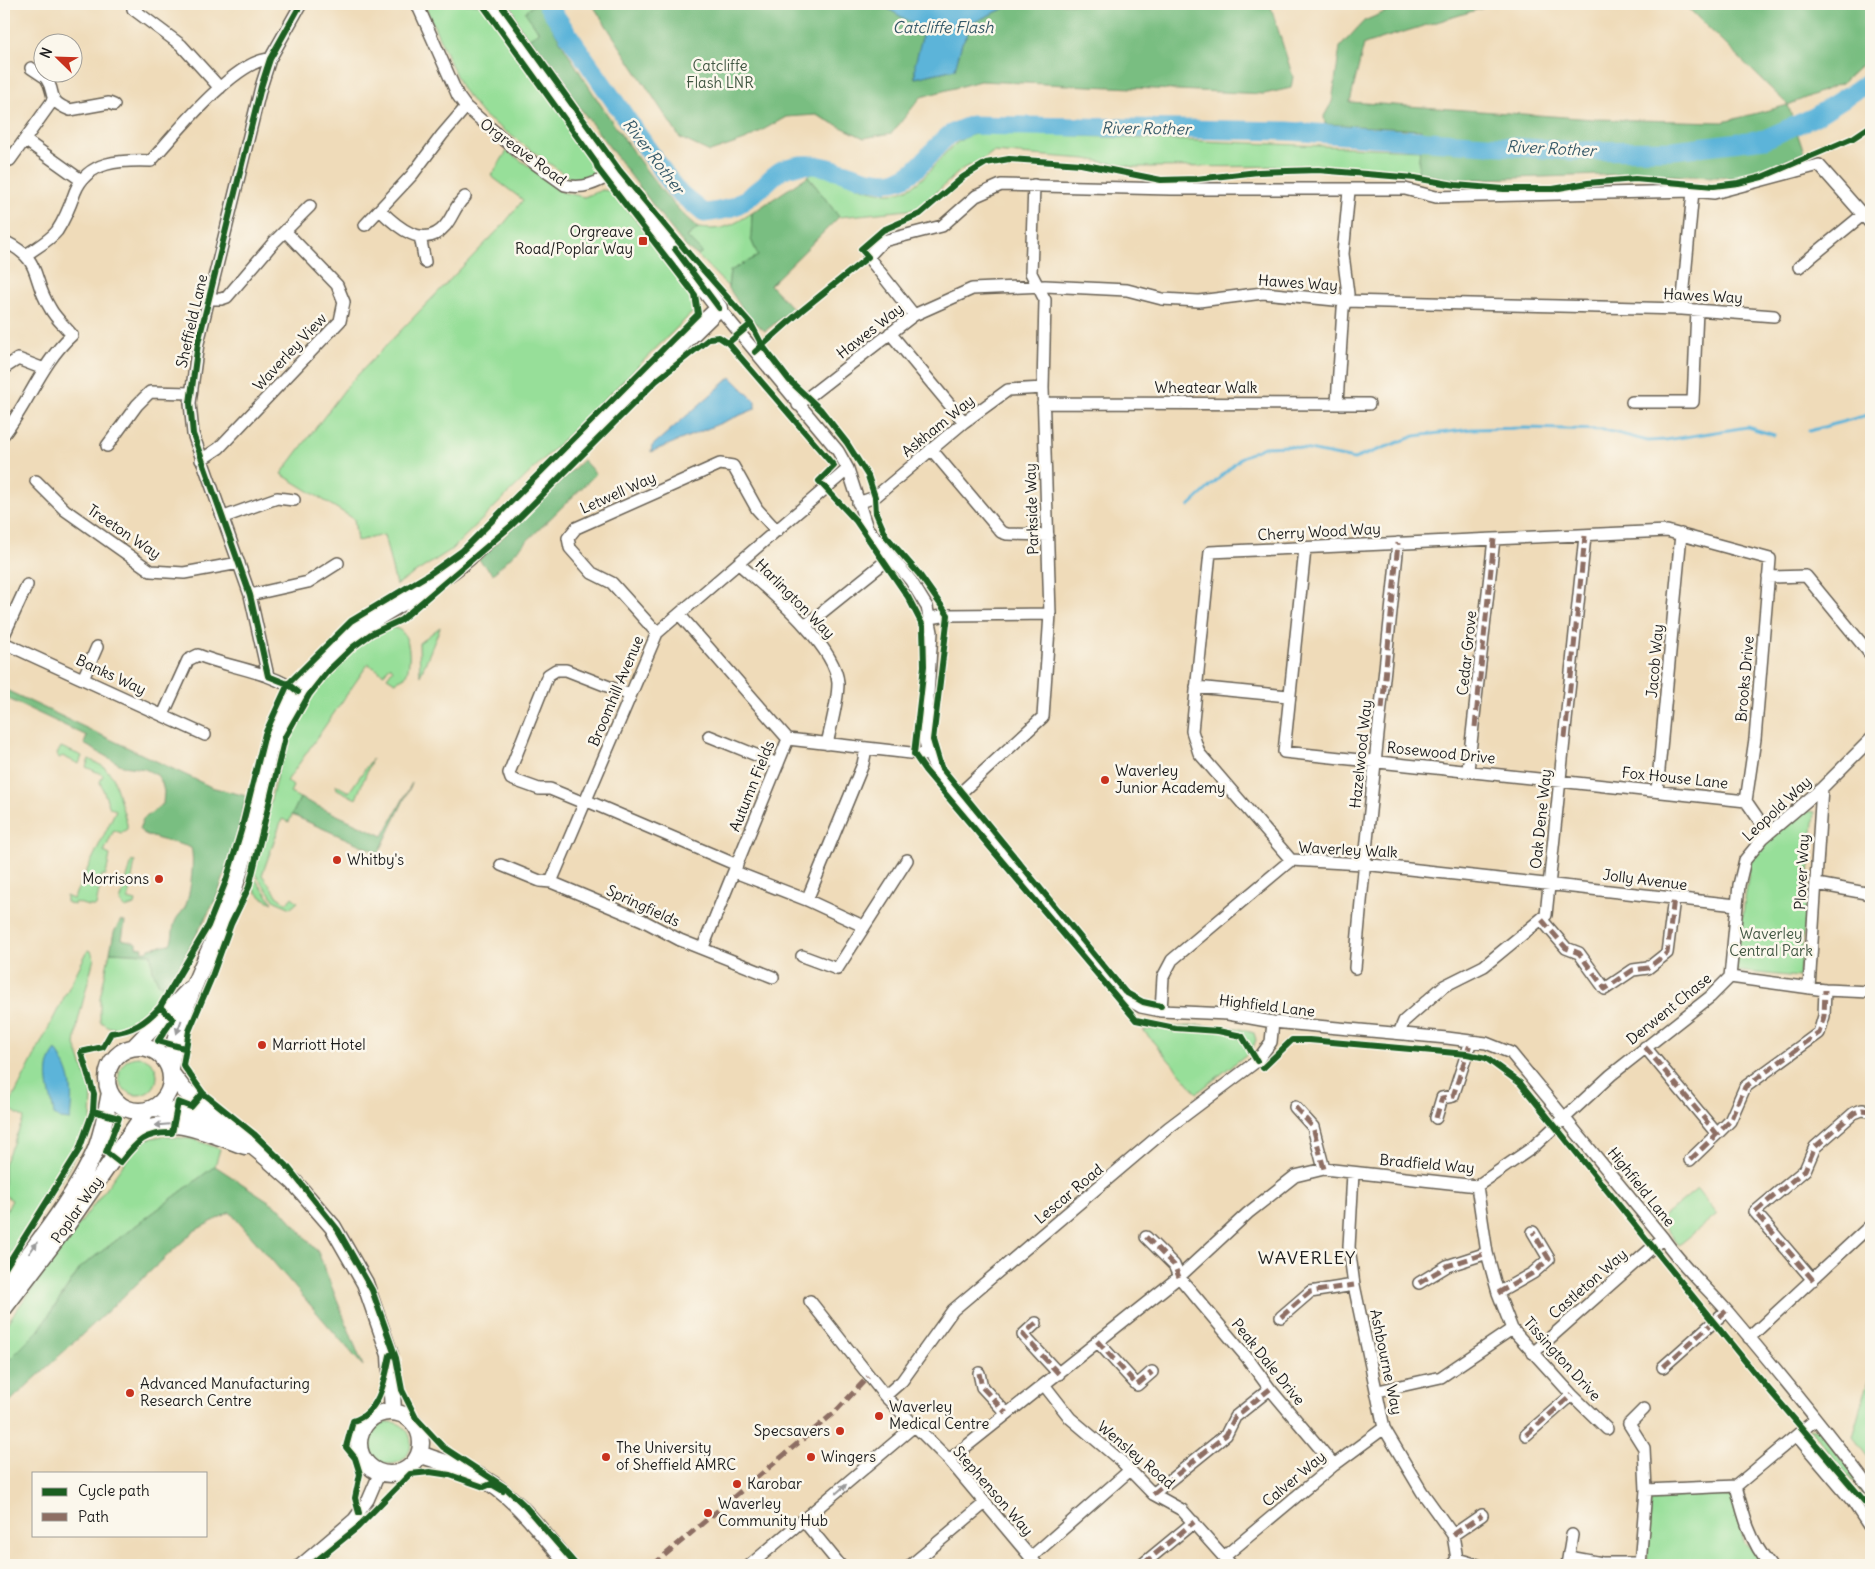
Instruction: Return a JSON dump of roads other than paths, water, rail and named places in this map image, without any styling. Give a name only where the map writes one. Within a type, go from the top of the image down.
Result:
[{"type":"main road","points":[[494,4],[615,173],[719,308]]},
{"type":"main road","name":"Poplar Way","points":[[4,1308],[64,1229],[124,1142],[151,1109],[166,1097],[170,1090],[174,1040],[192,988],[232,893],[269,750],[277,729],[298,692],[335,649],[357,630],[467,559],[551,479],[719,308]]},
{"type":"main road","name":"Poplar Way","points":[[4,1287],[59,1212],[91,1157],[104,1122],[110,1093],[107,1080],[112,1062],[120,1053],[134,1047],[192,988]]},
{"type":"main road","points":[[134,1047],[143,1047],[158,1052],[184,1090],[294,1182],[333,1227],[365,1283],[390,1355],[393,1412]]},
{"type":"main road","points":[[110,1093],[123,1107],[139,1111],[151,1109],[185,1112],[236,1134]]},
{"type":"main road","points":[[124,1142],[142,1128],[160,1124],[181,1125],[259,1151]]},
{"type":"main road","points":[[393,1412],[410,1419],[416,1426],[421,1444],[420,1454],[408,1469],[399,1473],[380,1472],[371,1467],[364,1459],[360,1449],[360,1435],[368,1422],[375,1416],[393,1412]]},
{"type":"main road","points":[[420,1454],[476,1474],[503,1491],[520,1506],[569,1565]]},
{"type":"street","name":"Sheffield Lane","points":[[268,676],[250,595],[224,517],[201,460],[193,434],[190,393],[198,343],[261,87],[270,59],[301,4]]},
{"type":"street","name":"Orgreave Road","points":[[417,4],[458,96],[466,107],[516,150],[565,185],[577,188],[585,187],[615,173]]},
{"type":"street","points":[[134,9],[174,39],[220,88]]},
{"type":"street","points":[[26,255],[56,231],[81,180],[95,168],[118,161],[151,161],[194,112],[220,88],[249,66],[264,59],[270,59]]},
{"type":"street","points":[[31,68],[46,78],[53,100],[70,110],[109,103],[114,104]]},
{"type":"street","points":[[10,160],[53,100]]},
{"type":"street","points":[[365,225],[418,169],[442,135],[466,107]]},
{"type":"street","points":[[25,140],[81,180]]},
{"type":"street","points":[[914,315],[868,256],[883,241],[942,226],[976,196],[1000,185],[1349,191],[1405,189],[1436,196],[1694,191],[1714,193],[1819,165],[1867,211],[1871,224]]},
{"type":"street","name":"Parkside Way","points":[[956,797],[1043,717],[1050,614],[1043,388],[1045,300],[1031,273],[1034,185]]},
{"type":"street","points":[[1337,403],[1345,301],[1348,294],[1343,254],[1349,191]]},
{"type":"street","points":[[1682,309],[1694,191]]},
{"type":"street","points":[[380,210],[402,231],[420,236],[438,232],[445,226],[465,197]]},
{"type":"street","points":[[209,299],[227,297],[285,231],[310,206]]},
{"type":"street","points":[[1799,267],[1867,211]]},
{"type":"street","name":"Waverley View","points":[[201,460],[219,448],[340,321],[344,302],[337,285],[285,231]]},
{"type":"street","points":[[420,236],[425,262]]},
{"type":"street","points":[[4,241],[26,255],[35,269],[50,309],[72,335],[53,355],[18,417],[4,434]]},
{"type":"street","name":"Hawes Way","points":[[798,405],[914,315],[972,289],[1039,286],[1127,290],[1181,300],[1199,301],[1263,293],[1345,301],[1682,309],[1774,316]]},
{"type":"street","name":"Highfield Lane","points":[[719,308],[838,451],[848,469],[868,528],[910,581],[926,607],[932,632],[925,741],[928,754],[956,797],[1122,996],[1141,1007],[1161,1011],[1228,1014],[1273,1022],[1470,1041],[1486,1043],[1511,1053],[1663,1238],[1677,1258],[1726,1310],[1839,1447],[1871,1490]]},
{"type":"street","points":[[1632,402],[1693,402],[1698,310]]},
{"type":"street","points":[[890,334],[964,422]]},
{"type":"street","points":[[4,368],[18,359],[44,369]]},
{"type":"street","name":"Askham Way","points":[[858,503],[875,497],[964,422],[1008,390],[1043,388]]},
{"type":"street","points":[[107,446],[137,405],[150,392],[190,393]]},
{"type":"street","name":"Wheatear Walk","points":[[1044,403],[1369,404]]},
{"type":"street","points":[[931,449],[1001,532],[1008,534],[1048,535]]},
{"type":"street","name":"Letwell Way","points":[[657,633],[612,583],[592,574],[570,548],[568,538],[576,528],[720,464],[727,464],[733,466],[757,509],[777,531]]},
{"type":"street","name":"Broomhill Avenue","points":[[551,882],[657,633],[848,469]]},
{"type":"street","name":"Treeton Way","points":[[36,481],[65,510],[151,570],[184,573],[239,563]]},
{"type":"street","points":[[224,517],[277,498],[294,500]]},
{"type":"street","name":"Cherry Wood Way","points":[[1291,860],[1198,753],[1192,731],[1210,552],[1667,531],[1770,559]]},
{"type":"street","name":"Jacob Way","points":[[1657,791],[1681,534]]},
{"type":"street","name":"Oak Dene Way","points":[[1542,920],[1546,915],[1550,884],[1585,536]]},
{"type":"street","name":"Cedar Grove","points":[[1468,770],[1494,539]]},
{"type":"street","name":"Hazelwood Way","points":[[1355,968],[1364,864],[1398,543]]},
{"type":"street","points":[[1196,687],[1288,696],[1305,549]]},
{"type":"street","points":[[805,626],[891,557]]},
{"type":"street","name":"Brooks Drive","points":[[1746,801],[1755,740],[1770,559]]},
{"type":"street","points":[[250,595],[308,582],[338,563]]},
{"type":"street","name":"Harlington Way","points":[[739,564],[805,626],[830,657],[838,684],[827,744]]},
{"type":"street","points":[[1768,577],[1806,576],[1871,655]]},
{"type":"street","points":[[4,635],[9,611],[27,585]]},
{"type":"street","points":[[680,614],[788,739]]},
{"type":"street","points":[[930,618],[948,615],[1050,614]]},
{"type":"street","name":"Banks Way","points":[[4,643],[205,735]]},
{"type":"street","points":[[82,679],[97,647]]},
{"type":"street","points":[[163,716],[188,660],[194,656],[268,676],[288,684],[298,692]]},
{"type":"street","points":[[630,695],[566,670],[556,670],[548,675],[509,773],[511,779],[539,789],[550,789],[585,802],[863,926]]},
{"type":"street","name":"Rosewood Drive","points":[[1288,696],[1284,752],[1561,781]]},
{"type":"street","points":[[709,736],[778,764]]},
{"type":"street","name":"Autumn Fields","points":[[703,947],[788,739],[866,749],[928,754]]},
{"type":"street","name":"Leopold Way","points":[[1730,978],[1736,905],[1745,860],[1768,832],[1822,788],[1871,739]]},
{"type":"street","points":[[807,900],[863,764],[866,749]]},
{"type":"street","name":"Fox House Lane","points":[[1561,781],[1746,801],[1768,832]]},
{"type":"street","name":"Plover Way","points":[[1809,988],[1822,788]]},
{"type":"street","points":[[802,956],[837,968],[907,860]]},
{"type":"street","name":"Waverley Walk","points":[[1161,1011],[1163,977],[1172,960],[1291,860],[1364,864],[1550,884]]},
{"type":"street","name":"Springfields","points":[[501,865],[540,881],[551,882],[642,920],[680,940],[703,947],[773,977]]},
{"type":"street","name":"Jolly Avenue","points":[[1550,884],[1736,905]]},
{"type":"street","points":[[1817,884],[1871,894]]},
{"type":"street","points":[[1400,1033],[1404,1021],[1444,986],[1484,966],[1542,920],[1566,948],[1580,952],[1605,989],[1633,970],[1648,968],[1667,953],[1674,898]]},
{"type":"street","name":"Derwent Chase","points":[[1564,1116],[1645,1047],[1710,997],[1730,978],[1825,990],[1871,992]]},
{"type":"street","points":[[1690,1160],[1730,1121],[1746,1087],[1819,1033],[1824,1016],[1825,990]]},
{"type":"street","name":"Lescar Road","points":[[885,1396],[902,1381],[953,1310],[1168,1128],[1257,1060],[1271,1042],[1273,1022]]},
{"type":"street","points":[[1436,1118],[1442,1098],[1453,1096],[1463,1070],[1470,1041]]},
{"type":"street","points":[[1645,1047],[1717,1134]]},
{"type":"street","points":[[1295,1107],[1313,1127],[1324,1169]]},
{"type":"street","points":[[1813,1280],[1755,1212],[1804,1170],[1815,1147],[1854,1113],[1862,1110],[1871,1111]]},
{"type":"street","name":"Bradfield Way","points":[[949,1460],[1006,1414],[1045,1386],[1097,1341],[1179,1277],[1248,1213],[1295,1176],[1324,1169],[1477,1186],[1532,1148],[1564,1116]]},
{"type":"street","name":"Ashbourne Way","points":[[1352,1173],[1349,1247],[1354,1285],[1378,1391],[1384,1428],[1422,1492],[1453,1535],[1455,1562]]},
{"type":"street","name":"Tissington Drive","points":[[1477,1186],[1487,1253],[1498,1293],[1512,1329],[1572,1395],[1607,1429]]},
{"type":"street","points":[[1749,1338],[1871,1225]]},
{"type":"street","points":[[1498,1293],[1533,1273],[1549,1259],[1533,1232]]},
{"type":"street","points":[[1146,1237],[1174,1264],[1179,1277]]},
{"type":"street","name":"Castleton Way","points":[[1533,1352],[1663,1238]]},
{"type":"street","points":[[1418,1283],[1447,1266],[1487,1253]]},
{"type":"street","name":"Peak Dale Drive","points":[[1179,1277],[1334,1465]]},
{"type":"street","points":[[1281,1317],[1310,1292],[1354,1285]]},
{"type":"street","name":"Stephenson Way","points":[[810,1301],[885,1396],[913,1427],[949,1460],[1034,1561]]},
{"type":"street","points":[[1663,1367],[1726,1310]]},
{"type":"street","points":[[1036,1323],[1023,1335],[1059,1374]]},
{"type":"street","points":[[1378,1391],[1441,1377],[1480,1353],[1512,1329]]},
{"type":"street","points":[[1097,1341],[1137,1385],[1152,1372]]},
{"type":"street","points":[[979,1373],[982,1387],[1006,1414]]},
{"type":"street","name":"Wensley Road","points":[[1045,1386],[1070,1418],[1122,1462],[1153,1494],[1182,1510],[1228,1560]]},
{"type":"street","points":[[1153,1494],[1226,1435],[1235,1417],[1270,1389]]},
{"type":"street","points":[[1526,1435],[1572,1395]]},
{"type":"street","points":[[1572,1535],[1568,1561],[1640,1564],[1646,1490],[1644,1448],[1629,1424],[1644,1409]]},
{"type":"street","points":[[1646,1490],[1736,1486],[1816,1420]]},
{"type":"street","points":[[750,1565],[913,1427]]},
{"type":"street","name":"Calver Way","points":[[1228,1560],[1334,1465],[1384,1428]]},
{"type":"street","points":[[1797,1436],[1848,1495],[1871,1529]]},
{"type":"street","points":[[1034,1561],[1129,1471]]},
{"type":"street","points":[[300,1565],[354,1519],[368,1500],[380,1472]]},
{"type":"street","points":[[1736,1486],[1747,1526],[1762,1556],[1770,1565]]},
{"type":"street","points":[[911,1565],[985,1503]]},
{"type":"street","points":[[1453,1535],[1482,1515]]},
{"type":"street","points":[[804,1521],[840,1565]]},
{"type":"street","points":[[1142,1564],[1194,1522]]},
{"type":"street","points":[[1455,1562],[1474,1562],[1478,1565]]},
{"type":"water","name":"Catcliffe Flash","points":[[880,4],[1014,4],[974,22],[962,43],[955,69],[915,78],[915,64],[922,37],[918,27]]},
{"type":"water","points":[[731,377],[755,401],[755,409],[651,452],[652,446]]},
{"type":"water","points":[[56,1050],[69,1076],[71,1092],[70,1120],[60,1119],[54,1115],[49,1090],[49,1065],[51,1057]]},
{"type":"waterway","name":"River Rother","points":[[547,4],[676,190],[704,213],[723,210],[737,205],[780,171],[797,166],[812,165],[826,167],[880,182],[901,179],[916,169],[948,136],[972,125],[1287,131],[1571,151],[1673,150],[1765,139],[1814,117],[1871,81]]},
{"type":"waterway","points":[[1809,431],[1871,414]]},
{"type":"waterway","points":[[1189,506],[1242,457],[1264,447],[1289,446],[1354,459],[1415,436],[1472,429],[1605,430],[1648,441],[1666,440],[1747,427],[1774,435]]},
{"type":"place","name":"Orgreave Road/Poplar Way","points":[[643,241]]},
{"type":"place","name":"Waverley Junior Academy","points":[[1105,780]]},
{"type":"place","name":"Whitby's","points":[[337,860]]},
{"type":"place","name":"Morrisons","points":[[159,879]]},
{"type":"place","name":"Marriott Hotel","points":[[262,1045]]},
{"type":"place","name":"Advanced Manufacturing Research Centre","points":[[130,1393]]},
{"type":"place","name":"Waverley Medical Centre","points":[[879,1416]]},
{"type":"place","name":"Specsavers","points":[[840,1431]]},
{"type":"place","name":"The University of Sheffield AMRC","points":[[606,1457]]},
{"type":"place","name":"Wingers","points":[[811,1457]]},
{"type":"place","name":"Karobar","points":[[737,1484]]},
{"type":"place","name":"Waverley Community Hub","points":[[708,1513]]},
{"type":"district","name":"WAVERLEY","points":[[1307,1258]]},
{"type":"park label","name":"Catcliffe Flash LNR","points":[[720,74]]},
{"type":"park label","name":"Waverley Central Park","points":[[1771,942]]}]
